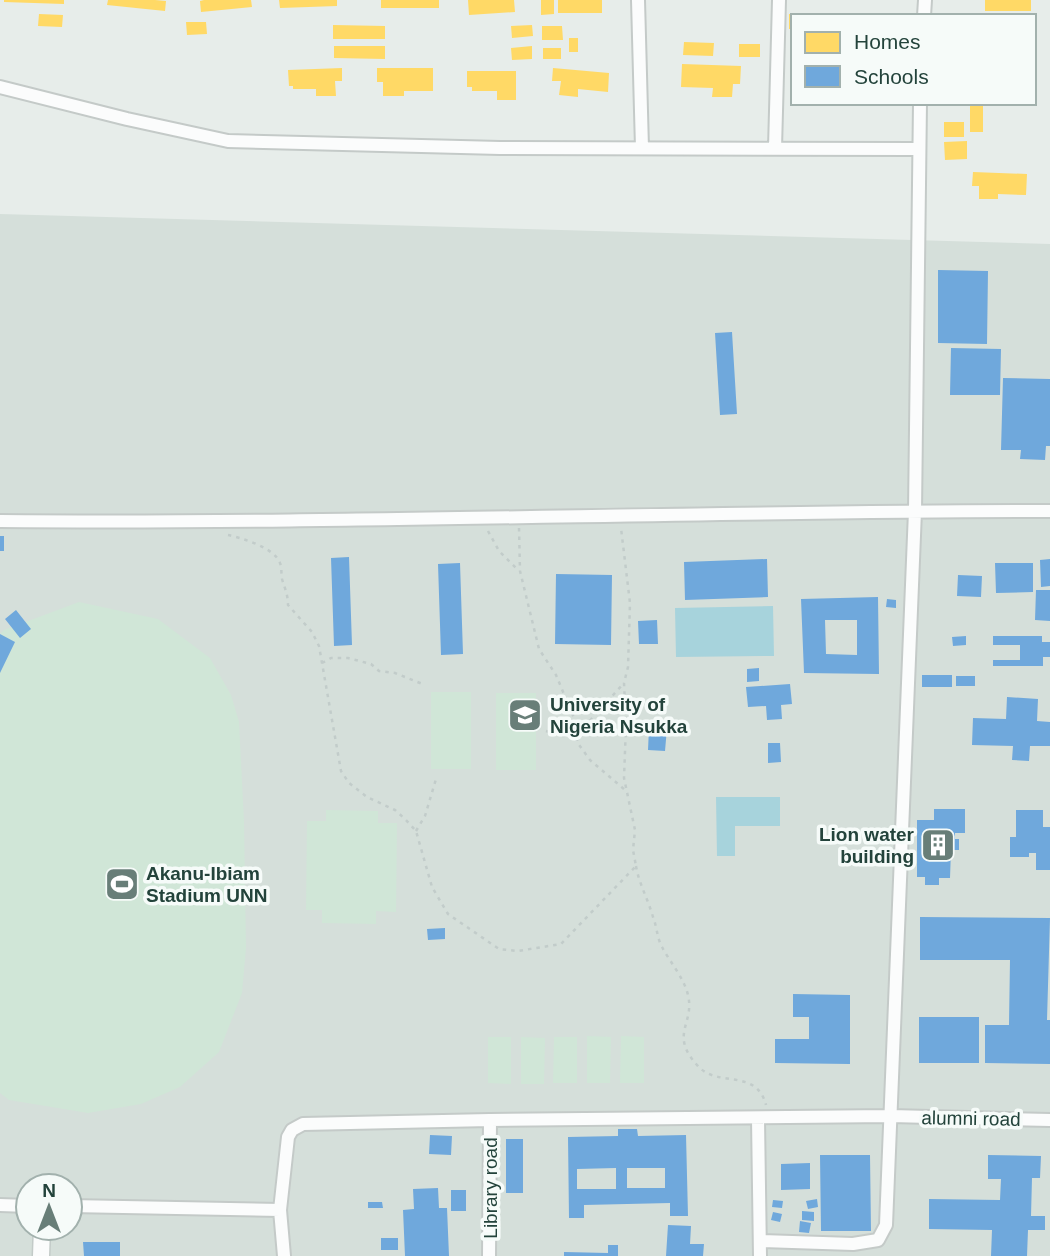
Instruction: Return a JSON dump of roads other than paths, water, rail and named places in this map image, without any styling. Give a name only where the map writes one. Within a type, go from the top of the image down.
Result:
[{"type":"street","points":[[638,0],[642,148]]},
{"type":"street","points":[[775,148],[779,0]]},
{"type":"street","points":[[0,87],[228,141],[500,148],[918,149]]},
{"type":"street","points":[[760,1241],[853,1244],[878,1240],[886,1225],[915,511],[920,105]]},
{"type":"street","points":[[0,521],[153,522],[1050,511]]},
{"type":"street","name":"alumni road","points":[[284,1256],[280,1210],[288,1137],[292,1130],[303,1124],[891,1116],[1050,1120]]},
{"type":"street","points":[[760,1256],[762,1119]]},
{"type":"street","name":"Library road","points":[[489,1256],[490,1120]]},
{"type":"street","points":[[84,1206],[280,1210]]},
{"type":"water","points":[[773,606],[774,656],[676,657],[675,608]]},
{"type":"water","points":[[716,797],[780,797],[780,826],[735,826],[735,856],[717,856]]},
{"type":"place","name":"University of Nigeria Nsukka","points":[[525,715]]},
{"type":"place","name":"Lion water building","points":[[938,845]]},
{"type":"place","name":"Akanu-Ibiam Stadium UNN","points":[[122,884]]}]
